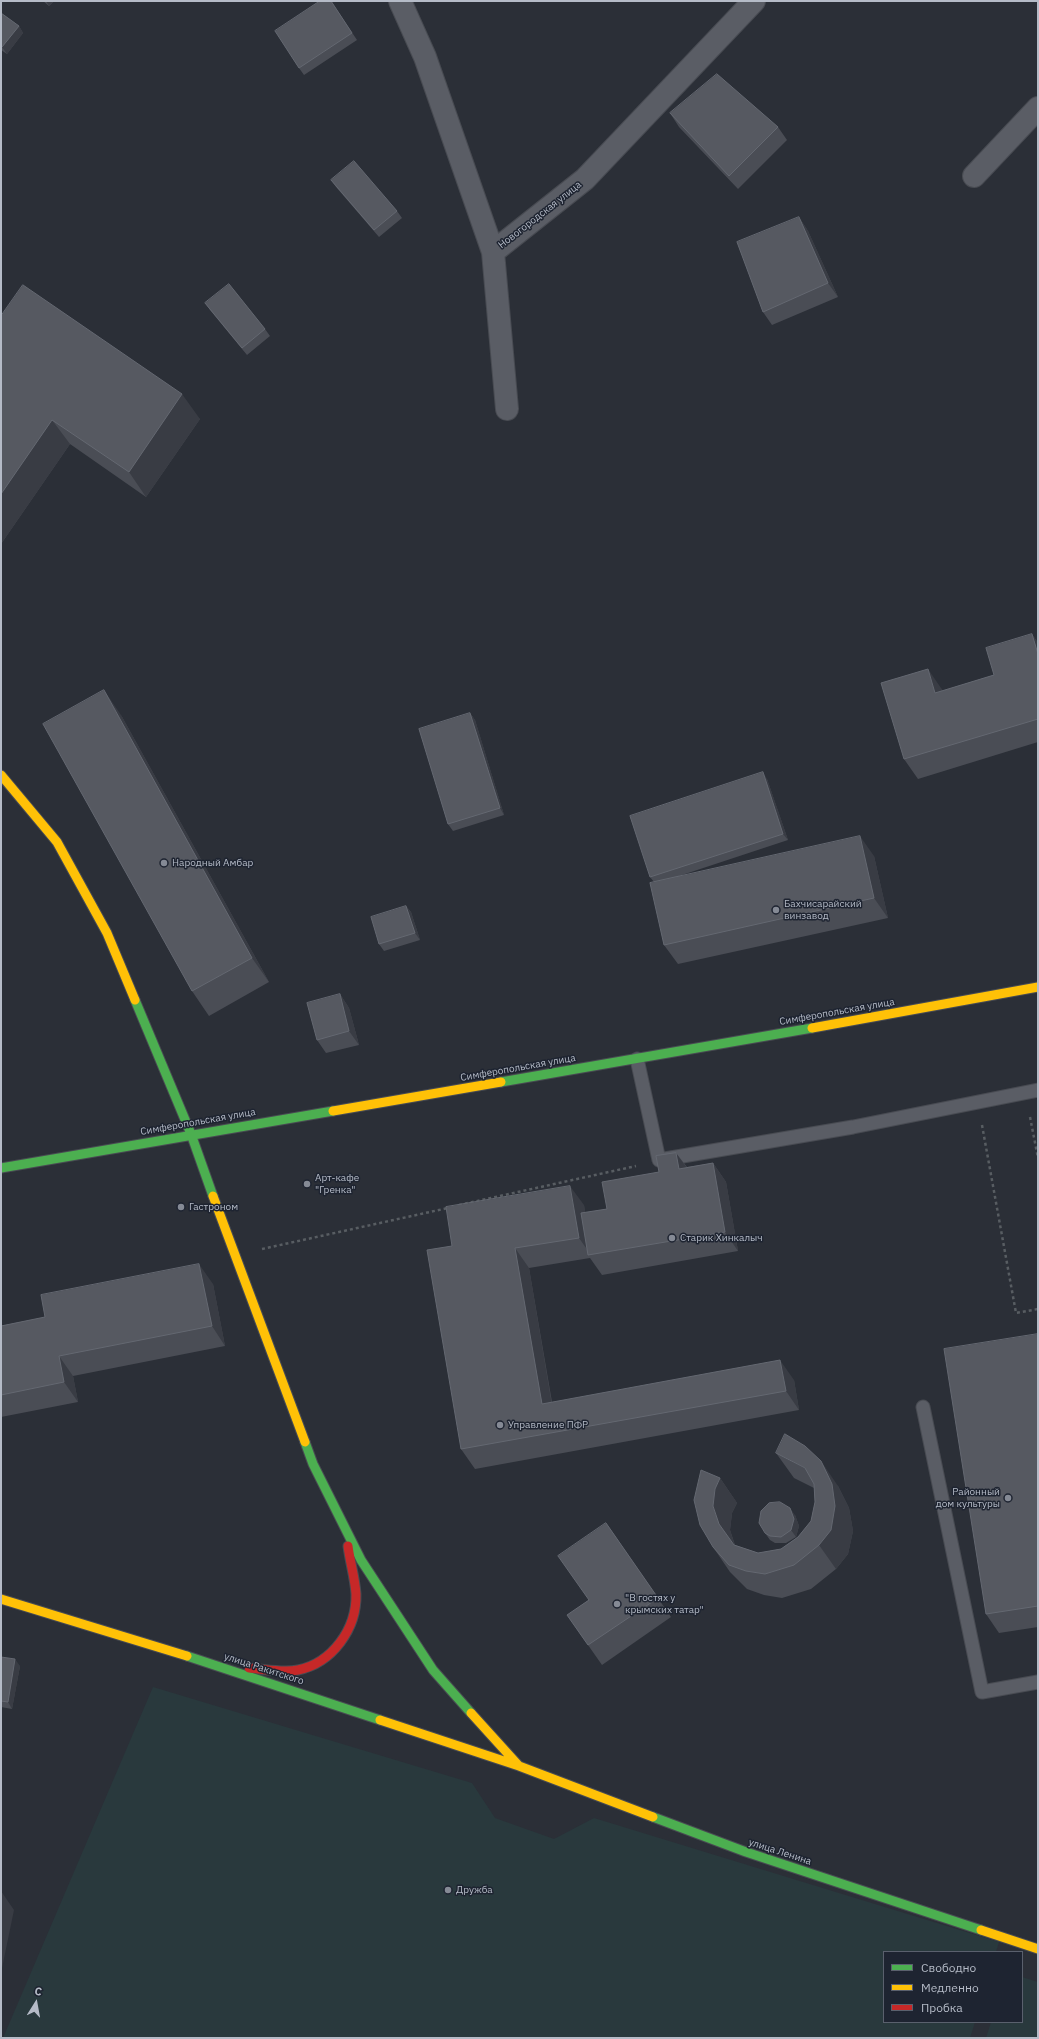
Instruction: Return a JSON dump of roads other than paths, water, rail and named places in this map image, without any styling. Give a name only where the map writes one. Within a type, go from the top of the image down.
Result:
[{"type":"main road","points":[[1,775],[57,842],[107,933],[191,1134],[234,1256],[313,1464],[361,1560],[433,1670],[519,1766]]},
{"type":"main road","name":"Симферопольская улица","points":[[1,1168],[191,1134],[637,1059],[1038,987]]},
{"type":"main road","points":[[222,1667],[297,1670],[318,1664],[335,1652],[351,1625],[356,1600],[346,1530]]},
{"type":"main road","name":"улица Ракитского","points":[[1,1599],[222,1667],[519,1766]]},
{"type":"main road","name":"улица Ленина","points":[[519,1766],[746,1852],[1038,1949]]},
{"type":"street","name":"Новогородская улица","points":[[400,1],[425,57],[493,252],[585,179],[754,1]]},
{"type":"street","points":[[974,176],[1038,108]]},
{"type":"street","points":[[493,252],[507,409]]},
{"type":"lane","points":[[637,1059],[659,1160],[854,1127],[1032,1092]]},
{"type":"lane","points":[[923,1407],[982,1692],[1038,1682]]},
{"type":"place","name":"Народный Амбар","points":[[164,863]]},
{"type":"place","name":"Бахчисарайский винзавод","points":[[776,910]]},
{"type":"place","name":"Арт-кафе \"Гренка\"","points":[[307,1184]]},
{"type":"place","name":"Гастроном","points":[[181,1207]]},
{"type":"place","name":"Старик Хинкалыч","points":[[672,1238]]},
{"type":"place","name":"Управление ПФР","points":[[500,1425]]},
{"type":"place","name":"Районный дом культуры","points":[[1008,1498]]},
{"type":"place","name":"\"В гостях у крымских татар\"","points":[[617,1604]]},
{"type":"place","name":"Дружба","points":[[448,1890]]}]
